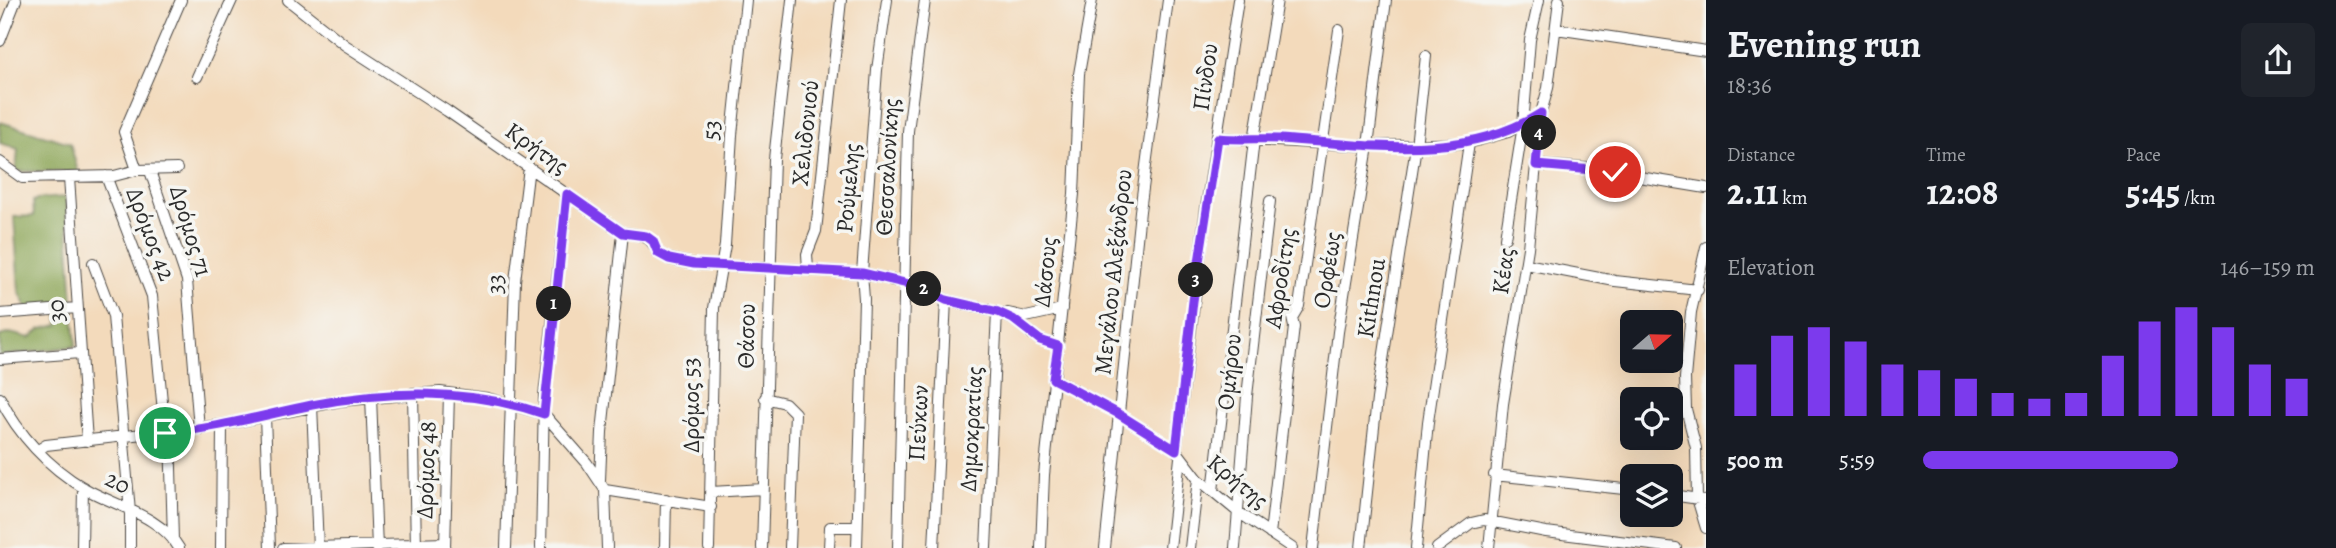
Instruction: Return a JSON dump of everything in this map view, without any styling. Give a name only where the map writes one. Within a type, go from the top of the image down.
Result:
[{"type":"street","points":[[0,41],[16,0]]},
{"type":"street","points":[[137,170],[124,132],[181,0]]},
{"type":"street","points":[[197,77],[232,0]]},
{"type":"street","name":"Κρήτης","points":[[288,0],[345,45],[623,233],[646,236],[653,241],[658,253],[669,259],[862,273],[902,282],[946,300],[998,312],[1013,319],[1040,340],[1058,346]]},
{"type":"street","name":"53","points":[[722,264],[746,0]]},
{"type":"street","name":"Θάσου","points":[[762,548],[774,159],[792,0]]},
{"type":"street","name":"Χελιδονιού","points":[[808,270],[807,254],[816,231],[841,0]]},
{"type":"street","name":"Ρούμελης","points":[[857,548],[864,299],[862,273],[877,70],[887,0]]},
{"type":"street","name":"Θεσσαλονίκης","points":[[898,548],[902,282],[908,131],[925,0]]},
{"type":"street","name":"Δάσους","points":[[1041,548],[1053,379],[1074,194],[1079,74],[1092,0]]},
{"type":"street","name":"Μεγάλου Αλεξάνδρου","points":[[1105,548],[1117,413],[1128,337],[1149,131],[1168,0]]},
{"type":"street","name":"Πίνδου","points":[[1170,548],[1195,288],[1238,0]]},
{"type":"street","points":[[1213,491],[1254,140],[1277,0]]},
{"type":"street","name":"Ορφέως","points":[[1313,548],[1338,332],[1368,146],[1386,0]]},
{"type":"street","points":[[1505,238],[1523,125],[1530,40],[1539,0]]},
{"type":"street","name":"Κέας","points":[[1489,548],[1494,475],[1526,264],[1541,113],[1559,0]]},
{"type":"street","points":[[1556,29],[1706,51]]},
{"type":"street","name":"Αφροδίτης","points":[[1270,534],[1294,327],[1292,318],[1299,306],[1339,30]]},
{"type":"street","name":"Κithnou","points":[[1361,548],[1377,399],[1416,146],[1426,56]]},
{"type":"street","points":[[1218,138],[1368,146],[1469,143],[1523,125],[1541,113]]},
{"type":"street","points":[[1416,548],[1427,422],[1469,143]]},
{"type":"street","points":[[0,162],[22,178],[106,176],[137,170],[177,169]]},
{"type":"street","points":[[1536,165],[1585,167],[1706,188]]},
{"type":"street","name":"33","points":[[506,548],[509,403],[516,327],[515,281],[529,167]]},
{"type":"street","name":"Δρόμος 71","points":[[150,171],[187,280],[199,429]]},
{"type":"street","name":"Δρόμος 42","points":[[106,176],[152,296],[168,433],[173,542]]},
{"type":"street","name":"30","points":[[68,178],[87,441]]},
{"type":"street","points":[[541,548],[544,414],[567,194]]},
{"type":"street","name":"Ομήρου","points":[[1235,548],[1247,396],[1270,201]]},
{"type":"street","points":[[607,548],[603,488],[599,475],[623,233]]},
{"type":"street","points":[[1706,247],[1691,312],[1685,378],[1686,409],[1696,447],[1706,528]]},
{"type":"street","points":[[93,263],[113,316],[130,512],[130,548]]},
{"type":"street","name":"Δρόμος 53","points":[[709,548],[713,308],[722,264]]},
{"type":"street","points":[[1526,264],[1615,281],[1698,290]]},
{"type":"street","name":"Πεύκων","points":[[934,548],[946,300]]},
{"type":"street","points":[[0,314],[77,308]]},
{"type":"street","points":[[998,312],[1026,317],[1062,309]]},
{"type":"street","name":"Δημοκρατίας","points":[[986,548],[998,312]]},
{"type":"street","points":[[0,359],[80,353]]},
{"type":"street","name":"Κρήτης","points":[[1053,379],[1117,413],[1178,454],[1198,479],[1238,512],[1292,548]]},
{"type":"street","points":[[38,450],[46,445],[199,429],[312,405],[413,393],[449,393],[509,403],[544,414],[603,488],[711,507]]},
{"type":"street","points":[[413,393],[416,546]]},
{"type":"street","name":"Δρόμος 48","points":[[445,546],[449,393]]},
{"type":"street","points":[[372,397],[377,547]]},
{"type":"street","name":"20","points":[[0,398],[17,428],[38,450],[83,487],[130,512],[173,542]]},
{"type":"street","points":[[765,398],[785,402],[794,412],[790,548]]},
{"type":"street","points":[[312,405],[318,547]]},
{"type":"street","points":[[265,416],[270,548]]},
{"type":"street","points":[[221,548],[222,425]]},
{"type":"street","points":[[1494,475],[1620,488]]},
{"type":"street","points":[[1190,548],[1198,479]]},
{"type":"street","points":[[82,548],[83,487]]},
{"type":"street","points":[[711,492],[763,489]]},
{"type":"street","points":[[1683,497],[1702,499]]},
{"type":"street","points":[[665,548],[666,499]]},
{"type":"street","points":[[1437,548],[1471,523],[1484,520],[1676,548]]},
{"type":"street","points":[[830,548],[830,527],[857,527]]},
{"type":"street","points":[[173,542],[179,548]]},
{"type":"street","points":[[283,548],[445,546]]},
{"type":"green space","points":[[0,122],[70,143],[78,172],[16,171],[18,149],[0,143]]},
{"type":"green space","points":[[66,197],[73,302],[27,308],[19,291],[14,217],[34,216],[33,201],[37,199]]},
{"type":"green space","points":[[73,310],[76,346],[0,356],[0,336],[10,333],[30,338],[41,329],[59,325],[58,312]]},
{"type":"route","points":[[165,433],[222,425],[312,405],[413,393],[469,395],[544,414],[567,194],[623,233],[646,236],[653,241],[658,253],[669,259],[694,264],[862,273],[917,286],[946,300],[998,312],[1013,319],[1040,340],[1058,346],[1053,379],[1076,389],[1176,450],[1193,301],[1218,138],[1250,141],[1280,139],[1368,146],[1469,143],[1508,132],[1541,113],[1536,165],[1585,167],[1615,172]]}]
